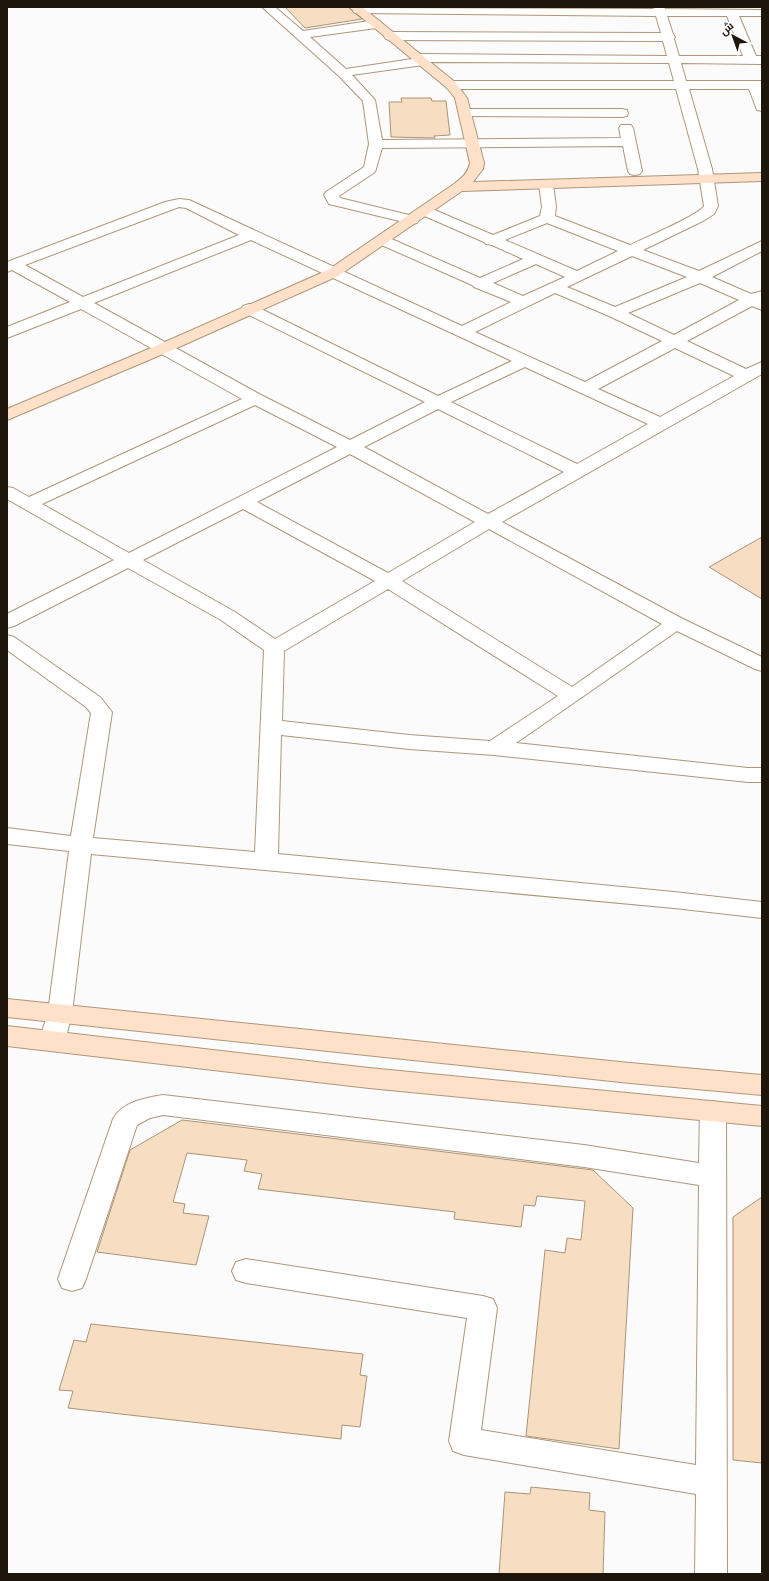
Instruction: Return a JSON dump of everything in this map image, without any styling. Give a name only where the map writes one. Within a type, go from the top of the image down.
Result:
[{"type":"main road","points":[[7,415],[164,348],[333,273],[425,211],[471,177],[476,169],[477,163],[461,98],[451,84],[357,9]]},
{"type":"main road","points":[[459,187],[546,184],[706,174],[762,168]]},
{"type":"main road","points":[[471,177],[635,171],[762,177]]},
{"type":"main road","points":[[7,1008],[630,1073],[762,1085]]},
{"type":"main road","points":[[7,1036],[369,1078],[762,1116]]},
{"type":"main road","points":[[626,1102],[630,1073]]},
{"type":"street","points":[[268,7],[343,73],[369,100],[376,144],[370,169],[331,195],[334,202],[412,220]]},
{"type":"street","points":[[357,9],[660,10],[762,13]]},
{"type":"street","points":[[503,9],[508,58],[514,85]]},
{"type":"street","points":[[462,332],[576,276],[632,251],[709,211],[711,206],[706,174],[669,37],[660,10]]},
{"type":"street","points":[[343,73],[420,60],[508,58],[756,60],[732,13]]},
{"type":"street","points":[[301,35],[376,24]]},
{"type":"street","points":[[390,36],[669,37]]},
{"type":"street","points":[[451,84],[615,86],[758,85],[762,107]]},
{"type":"street","points":[[615,86],[630,142],[635,171]]},
{"type":"street","points":[[465,113],[622,113]]},
{"type":"street","points":[[376,144],[472,142],[630,142]]},
{"type":"street","points":[[546,184],[549,207],[547,218]]},
{"type":"street","points":[[10,266],[170,205],[179,203],[189,204],[251,235],[661,424]]},
{"type":"street","points":[[425,211],[576,276]]},
{"type":"street","points":[[491,240],[547,218],[700,276],[758,300]]},
{"type":"street","points":[[7,333],[251,235]]},
{"type":"street","points":[[382,240],[479,284],[523,302]]},
{"type":"street","points":[[615,313],[700,276],[762,245]]},
{"type":"street","points":[[479,284],[535,259]]},
{"type":"street","points":[[10,266],[164,348],[255,399],[350,447],[676,623],[762,665]]},
{"type":"street","points":[[553,287],[615,313],[746,376]]},
{"type":"street","points":[[586,389],[674,341],[758,300]]},
{"type":"street","points":[[249,310],[577,472]]},
{"type":"street","points":[[7,622],[350,447],[525,361]]},
{"type":"street","points":[[274,648],[488,522],[762,367]]},
{"type":"street","points":[[28,504],[255,399]]},
{"type":"street","points":[[7,492],[228,616],[274,648]]},
{"type":"street","points":[[243,502],[388,580],[572,696]]},
{"type":"street","points":[[494,748],[572,696],[676,623]]},
{"type":"street","points":[[7,641],[93,702],[102,712],[81,845],[60,1013],[52,1041]]},
{"type":"street","points":[[266,861],[274,648]]},
{"type":"street","points":[[271,727],[409,742],[494,748],[748,775],[762,775]]},
{"type":"street","points":[[7,836],[81,845],[266,861],[674,900],[762,910]]},
{"type":"street","points":[[72,1279],[126,1119],[144,1109],[163,1105],[584,1156],[713,1176]]},
{"type":"street","points":[[711,1574],[713,1111]]},
{"type":"street","points":[[246,1271],[483,1308],[464,1441],[711,1482]]},
{"type":"building","points":[[285,7],[348,7],[362,19],[305,28]]},
{"type":"building","points":[[401,98],[431,98],[432,101],[446,101],[450,135],[434,136],[435,138],[391,137],[389,102],[402,102]]},
{"type":"building","points":[[762,537],[762,599],[709,567]]},
{"type":"building","points":[[182,1120],[593,1170],[633,1208],[619,1449],[526,1436],[545,1250],[565,1253],[567,1238],[581,1240],[585,1201],[537,1196],[535,1206],[524,1205],[521,1227],[454,1219],[455,1212],[258,1189],[262,1174],[244,1171],[247,1160],[187,1153],[173,1202],[185,1204],[183,1213],[209,1216],[196,1265],[97,1252],[130,1150]]},
{"type":"building","points":[[762,1197],[762,1463],[733,1460],[733,1217]]},
{"type":"building","points":[[91,1324],[363,1354],[360,1375],[367,1376],[360,1427],[342,1425],[341,1439],[68,1408],[73,1391],[59,1390],[74,1340],[86,1342]]},
{"type":"building","points":[[531,1487],[590,1493],[589,1510],[605,1512],[603,1574],[499,1574],[505,1492],[530,1494]]}]
